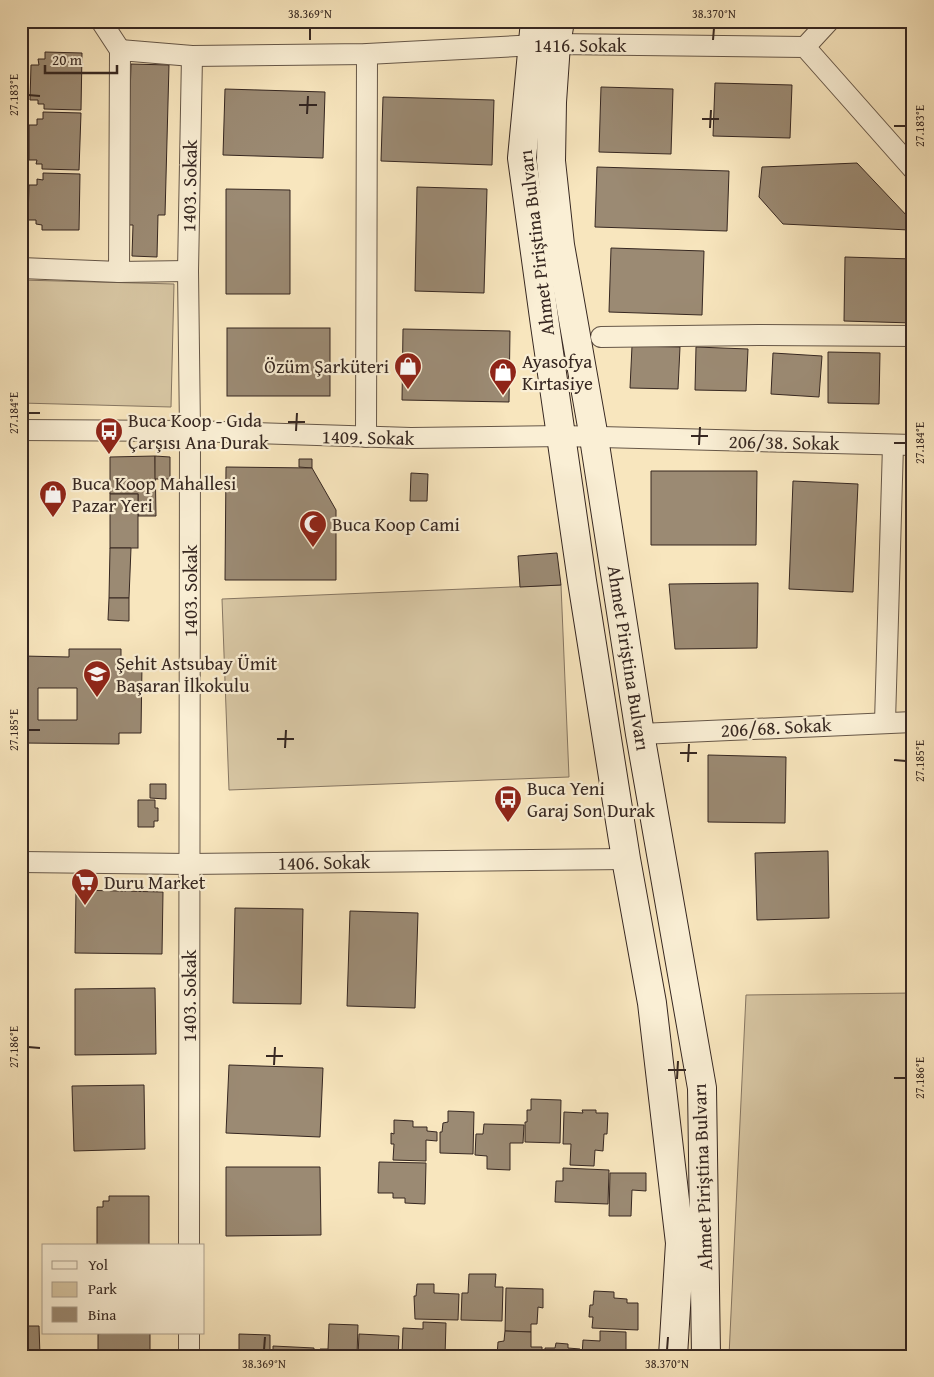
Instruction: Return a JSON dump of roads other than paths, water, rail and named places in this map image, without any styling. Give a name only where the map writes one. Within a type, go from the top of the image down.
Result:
[{"type":"main road","name":"Ahmet Piriştina Bulvarı","points":[[546,33],[522,158],[582,581],[626,860],[652,1003],[680,1243],[673,1356]]},
{"type":"main road","name":"Ahmet Piriştina Bulvarı","points":[[546,33],[552,102],[552,170],[560,245],[594,438],[640,734],[702,1088],[706,1356]]},
{"type":"street","points":[[101,21],[120,50],[118,272]]},
{"type":"street","points":[[829,21],[805,46],[913,169]]},
{"type":"street","name":"1416. Sokak","points":[[120,50],[192,56],[367,54],[546,33],[805,46]]},
{"type":"street","points":[[366,437],[367,54]]},
{"type":"street","name":"1403. Sokak","points":[[189,1244],[190,431],[188,271],[192,56]]},
{"type":"street","points":[[21,268],[118,272],[188,271]]},
{"type":"street","points":[[601,336],[913,336]]},
{"type":"street","name":"1409. Sokak","points":[[21,430],[190,431],[366,437],[562,436],[594,438]]},
{"type":"street","name":"206/38. Sokak","points":[[594,438],[913,445]]},
{"type":"street","points":[[885,722],[893,445]]},
{"type":"street","name":"206/68. Sokak","points":[[640,734],[913,722]]},
{"type":"street","name":"1406. Sokak","points":[[21,862],[189,864],[626,860]]},
{"type":"street","points":[[189,1334],[189,1356]]},
{"type":"place","name":"Özüm Şarküteri","points":[[408,390]]},
{"type":"place","name":"Ayasofya Kırtasiye","points":[[503,396]]},
{"type":"place","name":"Buca Koop - Gıda Çarşısı Ana Durak","points":[[109,455]]},
{"type":"place","name":"Buca Koop Mahallesi Pazar Yeri","points":[[53,518]]},
{"type":"place","name":"Buca Koop Cami","points":[[313,548]]},
{"type":"place","name":"Şehit Astsubay Ümit Başaran İlkokulu","points":[[97,698]]},
{"type":"place","name":"Buca Yeni Garaj Son Durak","points":[[508,823]]},
{"type":"place","name":"Duru Market","points":[[85,906]]}]
